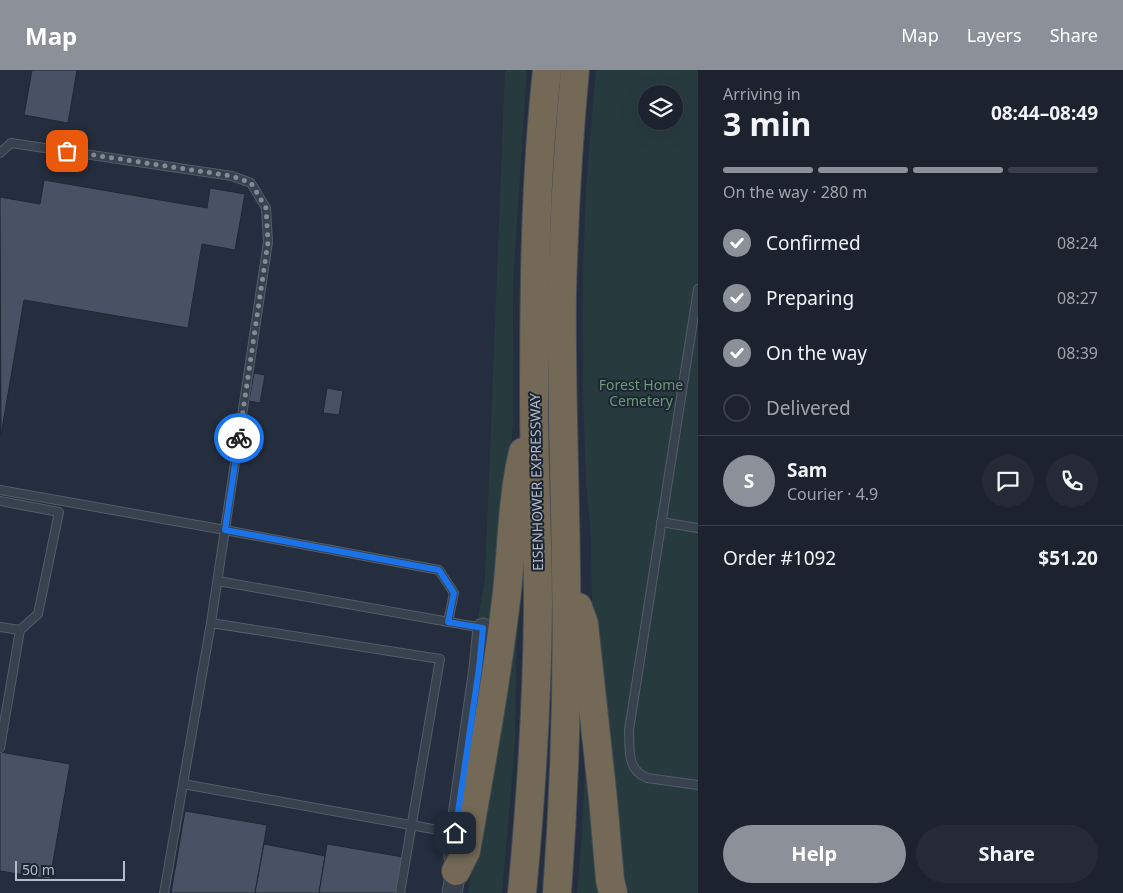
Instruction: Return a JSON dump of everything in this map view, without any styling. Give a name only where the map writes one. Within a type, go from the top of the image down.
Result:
[{"type":"highway","name":"EISENHOWER EXPRESSWAY","points":[[522,893],[536,711],[538,606],[534,402],[536,224],[538,170],[547,70]]},
{"type":"highway","name":"EISENHOWER EXPRESSWAY","points":[[557,893],[564,802],[567,674],[562,295],[565,203],[576,73]]},
{"type":"highway","points":[[454,882],[466,852],[496,673],[507,592],[518,473],[534,402]]},
{"type":"highway","points":[[566,571],[584,624],[611,889]]},
{"type":"street","points":[[454,882],[453,850],[483,628]]},
{"type":"lane","points":[[0,153],[12,143],[232,176],[251,183],[266,208],[268,242],[218,581],[164,893]]},
{"type":"lane","points":[[698,289],[697,306],[629,730],[630,756],[634,770],[639,775],[647,778],[698,785]]},
{"type":"lane","points":[[0,490],[439,570],[454,593],[448,622]]},
{"type":"lane","points":[[0,501],[59,512],[38,614],[20,630],[0,748]]},
{"type":"lane","points":[[661,522],[698,528]]},
{"type":"lane","points":[[218,581],[483,628]]},
{"type":"lane","points":[[210,623],[440,659],[400,893]]},
{"type":"lane","points":[[0,627],[20,630]]},
{"type":"lane","points":[[183,784],[455,833]]},
{"type":"green space","points":[[505,70],[527,70],[513,282],[513,422],[497,620],[478,617],[485,579]]},
{"type":"green space","name":"Forest Home Cemetery","points":[[596,70],[698,70],[698,893],[622,893],[592,606],[591,537],[586,481],[583,394],[583,272],[586,188]]},
{"type":"green space","points":[[511,624],[517,624],[515,743],[502,893],[468,893]]},
{"type":"green space","points":[[586,742],[601,893],[577,893]]},
{"type":"building","points":[[32,70],[77,70],[68,123],[24,115]]},
{"type":"building","points":[[44,180],[207,208],[210,188],[245,194],[235,250],[202,244],[188,328],[24,300],[1,435],[0,197],[40,204]]},
{"type":"building","points":[[254,373],[265,375],[260,403],[249,401]]},
{"type":"building","points":[[327,388],[343,391],[339,415],[323,413]]},
{"type":"building","points":[[0,752],[70,764],[50,879],[0,871]]},
{"type":"building","points":[[185,811],[267,825],[255,893],[171,893]]},
{"type":"building","points":[[264,844],[325,856],[319,893],[255,893]]},
{"type":"building","points":[[327,844],[403,857],[397,893],[319,893]]},
{"type":"way so far","points":[[67,151],[232,176],[251,183],[266,208],[268,242],[239,438]]},
{"type":"route","points":[[239,438],[225,530],[439,570],[454,593],[448,622],[483,628],[455,833]]}]
